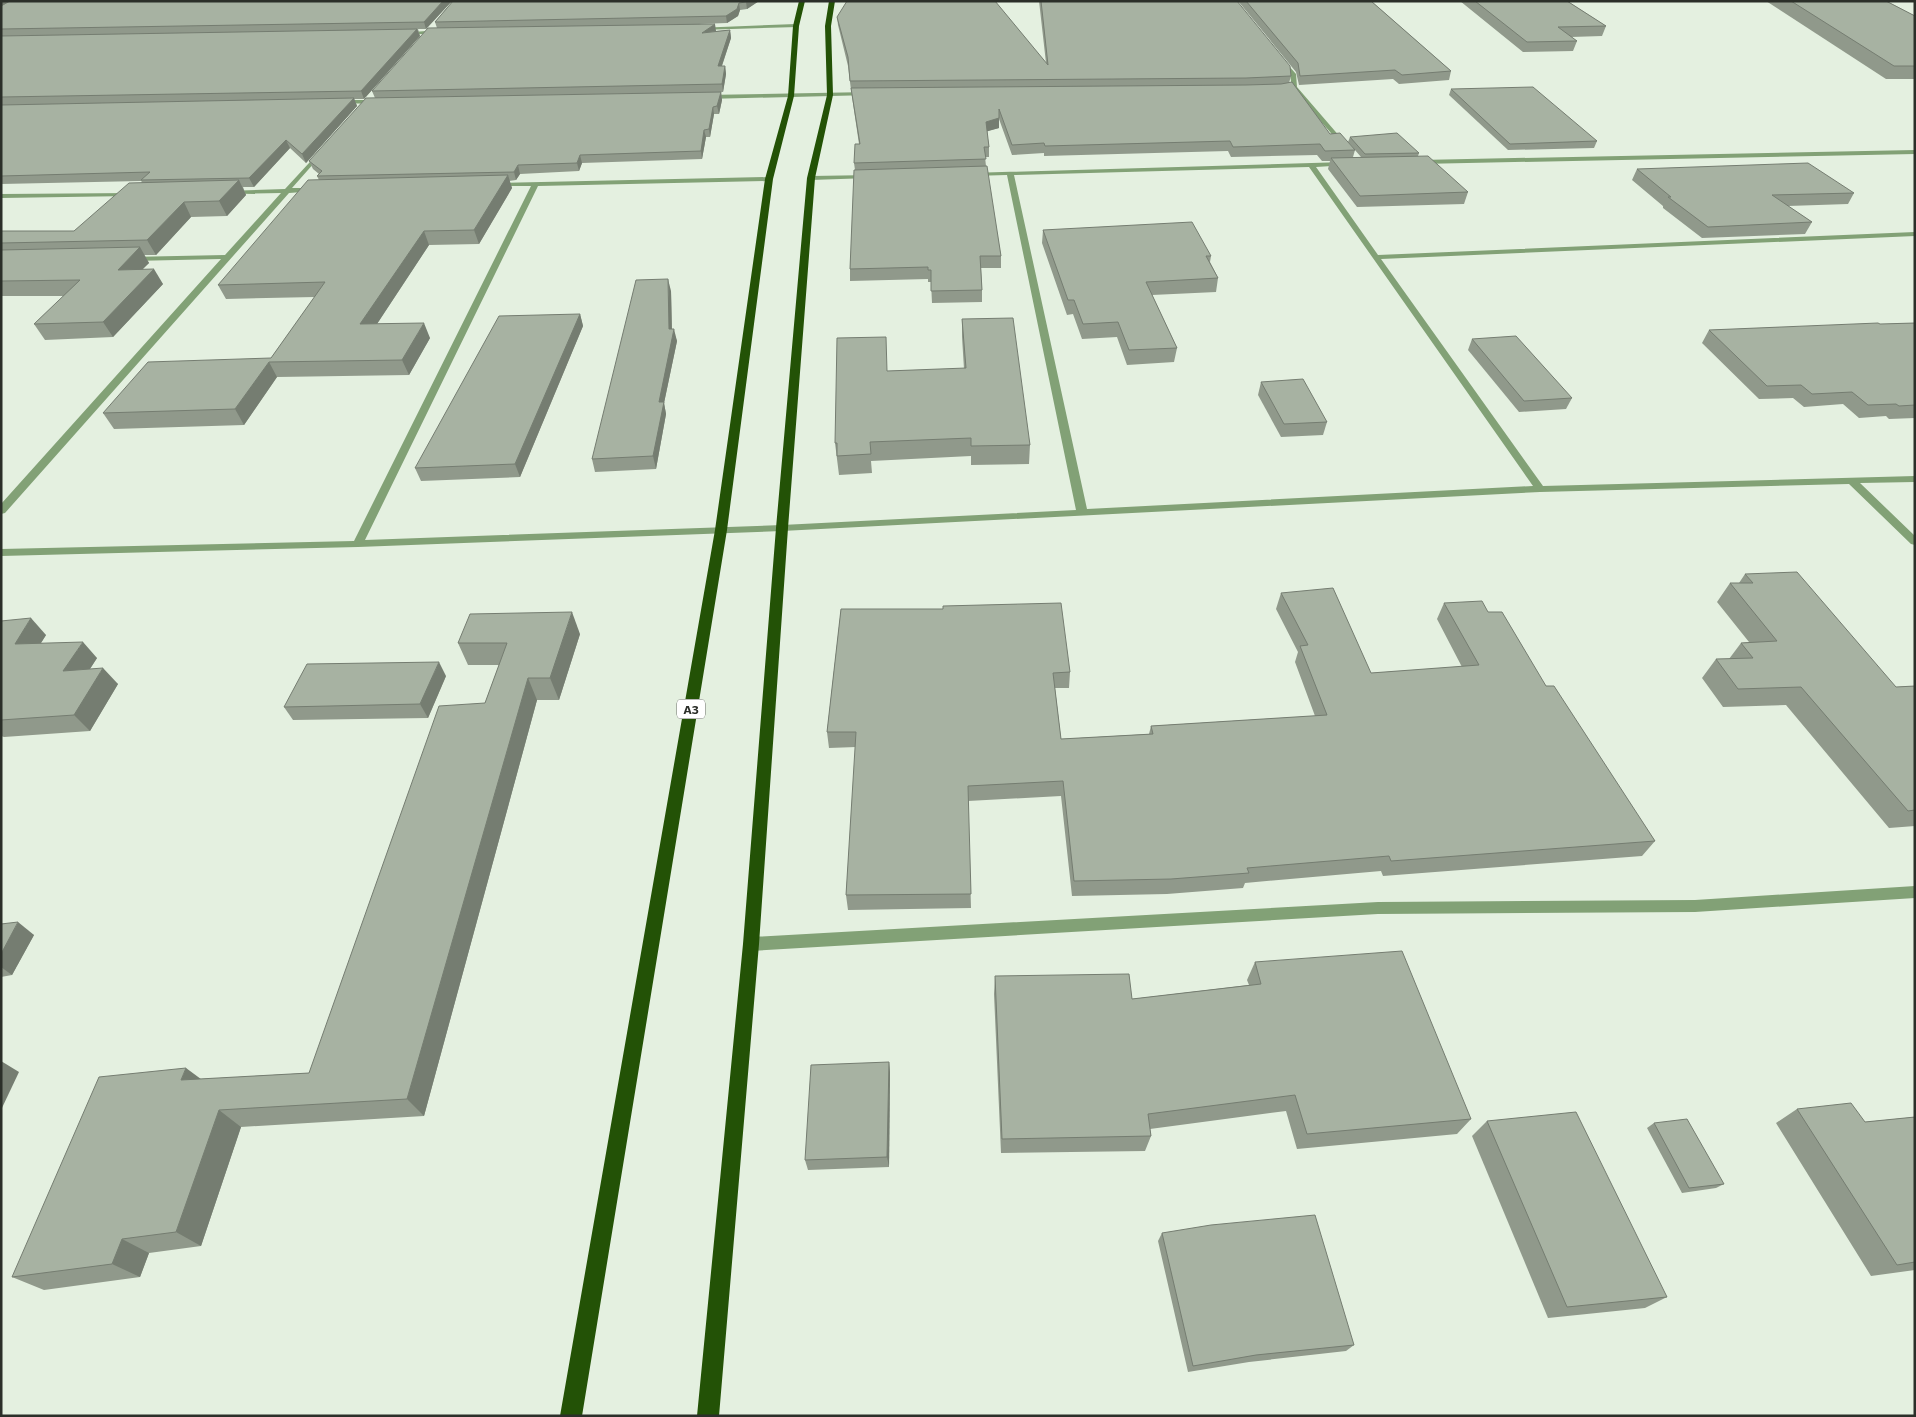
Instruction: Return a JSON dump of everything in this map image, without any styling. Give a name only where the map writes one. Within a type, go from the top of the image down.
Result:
[{"type":"highway","name":"A3","points":[[571,1416],[720,530],[769,178],[791,96],[796,26],[802,1]]},
{"type":"highway","points":[[708,1416],[751,944],[782,528],[811,178],[830,95],[828,26],[832,1]]},
{"type":"street","points":[[697,28],[796,26]]},
{"type":"street","points":[[424,39],[433,29]]},
{"type":"street","points":[[390,33],[433,29],[450,32]]},
{"type":"street","points":[[1274,52],[1293,74],[1294,87],[1349,151]]},
{"type":"street","points":[[1287,89],[1294,87]]},
{"type":"street","points":[[702,97],[878,94]]},
{"type":"street","points":[[361,109],[374,95]]},
{"type":"street","points":[[328,102],[387,102]]},
{"type":"street","points":[[1,511],[285,191],[330,143]]},
{"type":"street","points":[[1409,163],[1915,152]]},
{"type":"street","points":[[960,174],[1351,164]]},
{"type":"street","points":[[1312,165],[1540,489]]},
{"type":"street","points":[[1010,173],[1082,512]]},
{"type":"street","points":[[811,178],[881,176]]},
{"type":"street","points":[[488,185],[769,178]]},
{"type":"street","points":[[358,544],[536,184]]},
{"type":"street","points":[[217,192],[324,190]]},
{"type":"street","points":[[1,196],[138,194]]},
{"type":"street","points":[[1375,257],[1915,234]]},
{"type":"street","points":[[119,260],[227,257]]},
{"type":"street","points":[[1,553],[358,544],[782,528],[1540,489],[1915,480]]},
{"type":"street","points":[[1852,481],[1915,542]]},
{"type":"street","points":[[751,944],[1378,908],[1695,906],[1915,892]]},
{"type":"building","points":[[10,1],[443,1],[424,22],[1,29],[1,6]]},
{"type":"building","points":[[453,1],[748,1],[739,3],[737,9],[726,16],[435,22]]},
{"type":"building","points":[[847,1],[995,1],[1048,65],[1041,1],[1237,1],[1290,66],[1291,76],[850,81],[848,57],[837,17]]},
{"type":"building","points":[[1246,1],[1371,1],[1451,71],[1402,75],[1395,70],[1300,76],[1298,63]]},
{"type":"building","points":[[1475,1],[1567,1],[1606,26],[1558,27],[1577,41],[1527,42]]},
{"type":"building","points":[[1791,1],[1886,1],[1915,16],[1915,66],[1894,66]]},
{"type":"building","points":[[715,24],[702,33],[730,30],[718,66],[725,66],[722,84],[372,91],[428,28]]},
{"type":"building","points":[[417,29],[361,91],[1,97],[1,36]]},
{"type":"building","points":[[1292,82],[1330,134],[1340,133],[1355,150],[1325,151],[1320,144],[1233,147],[1230,141],[1045,146],[1044,143],[1012,145],[999,109],[999,118],[986,122],[989,147],[984,147],[986,159],[854,163],[855,144],[860,144],[851,88],[1246,85]]},
{"type":"building","points":[[1533,87],[1597,141],[1510,144],[1451,89]]},
{"type":"building","points":[[721,92],[717,106],[713,107],[709,129],[704,130],[701,151],[580,155],[577,163],[518,165],[514,172],[317,176],[322,171],[309,161],[366,98]]},
{"type":"building","points":[[354,98],[302,154],[286,140],[249,178],[141,180],[150,172],[1,176],[1,105]]},
{"type":"building","points":[[1397,133],[1419,153],[1365,154],[1350,137]]},
{"type":"building","points":[[1428,156],[1468,192],[1360,196],[1331,158]]},
{"type":"building","points":[[1808,163],[1854,193],[1772,195],[1812,222],[1708,227],[1668,197],[1671,197],[1637,169]]},
{"type":"building","points":[[987,166],[1001,256],[980,256],[982,290],[931,291],[931,270],[928,270],[928,267],[850,269],[854,170]]},
{"type":"building","points":[[508,175],[474,230],[424,231],[360,324],[424,323],[402,360],[269,362],[235,409],[103,413],[148,362],[271,358],[325,282],[218,285],[308,180]]},
{"type":"building","points":[[239,180],[219,201],[184,202],[147,240],[1,243],[1,231],[74,231],[129,183]]},
{"type":"building","points":[[1192,222],[1211,256],[1206,256],[1218,278],[1146,282],[1177,348],[1129,350],[1118,322],[1083,324],[1074,300],[1068,300],[1043,230]]},
{"type":"building","points":[[140,247],[118,270],[154,269],[103,322],[34,324],[80,280],[1,281],[1,250]]},
{"type":"building","points":[[668,279],[669,329],[674,329],[659,402],[664,402],[653,456],[592,459],[636,280]]},
{"type":"building","points":[[580,314],[515,464],[415,468],[499,316]]},
{"type":"building","points":[[1013,318],[1030,445],[971,446],[971,438],[870,442],[871,454],[837,456],[837,443],[835,443],[837,338],[886,337],[887,371],[966,368],[962,319]]},
{"type":"building","points":[[1915,323],[1915,405],[1868,405],[1852,392],[1812,394],[1801,385],[1767,386],[1709,330]]},
{"type":"building","points":[[1516,336],[1572,398],[1524,401],[1472,339]]},
{"type":"building","points":[[1303,379],[1327,422],[1284,424],[1261,382]]},
{"type":"building","points":[[1797,572],[1896,687],[1915,686],[1915,810],[1908,811],[1801,687],[1738,689],[1716,659],[1753,658],[1741,643],[1777,641],[1730,583],[1753,583],[1745,574]]},
{"type":"building","points":[[1333,588],[1371,673],[1479,665],[1444,603],[1482,601],[1488,612],[1502,612],[1546,686],[1554,686],[1655,841],[1391,861],[1389,856],[1247,868],[1249,873],[1171,879],[1074,881],[1063,781],[968,786],[971,894],[846,895],[856,732],[827,732],[841,609],[943,609],[943,606],[1061,603],[1070,672],[1053,673],[1061,739],[1153,734],[1151,726],[1327,715],[1300,646],[1308,645],[1281,593]]},
{"type":"building","points":[[572,612],[550,678],[528,678],[407,1099],[219,1110],[176,1232],[122,1239],[112,1264],[12,1277],[99,1077],[186,1068],[181,1080],[309,1073],[439,706],[485,703],[507,643],[458,643],[470,614]]},
{"type":"building","points":[[31,618],[15,644],[83,642],[63,671],[103,668],[74,715],[1,720],[1,621]]},
{"type":"building","points":[[439,662],[420,704],[284,707],[307,664]]},
{"type":"building","points":[[18,922],[1,954],[1,924]]},
{"type":"building","points":[[1402,951],[1471,1119],[1307,1134],[1295,1095],[1148,1114],[1151,1136],[1002,1139],[995,976],[1129,974],[1132,999],[1261,984],[1255,962]]},
{"type":"building","points":[[889,1062],[887,1157],[805,1160],[811,1065]]},
{"type":"building","points":[[1851,1103],[1865,1122],[1915,1117],[1915,1262],[1897,1265],[1797,1109]]},
{"type":"building","points":[[1576,1112],[1667,1297],[1567,1307],[1487,1121]]},
{"type":"building","points":[[1687,1119],[1724,1184],[1689,1188],[1654,1123]]},
{"type":"building","points":[[1315,1215],[1354,1345],[1256,1355],[1193,1366],[1162,1233],[1211,1225]]}]
